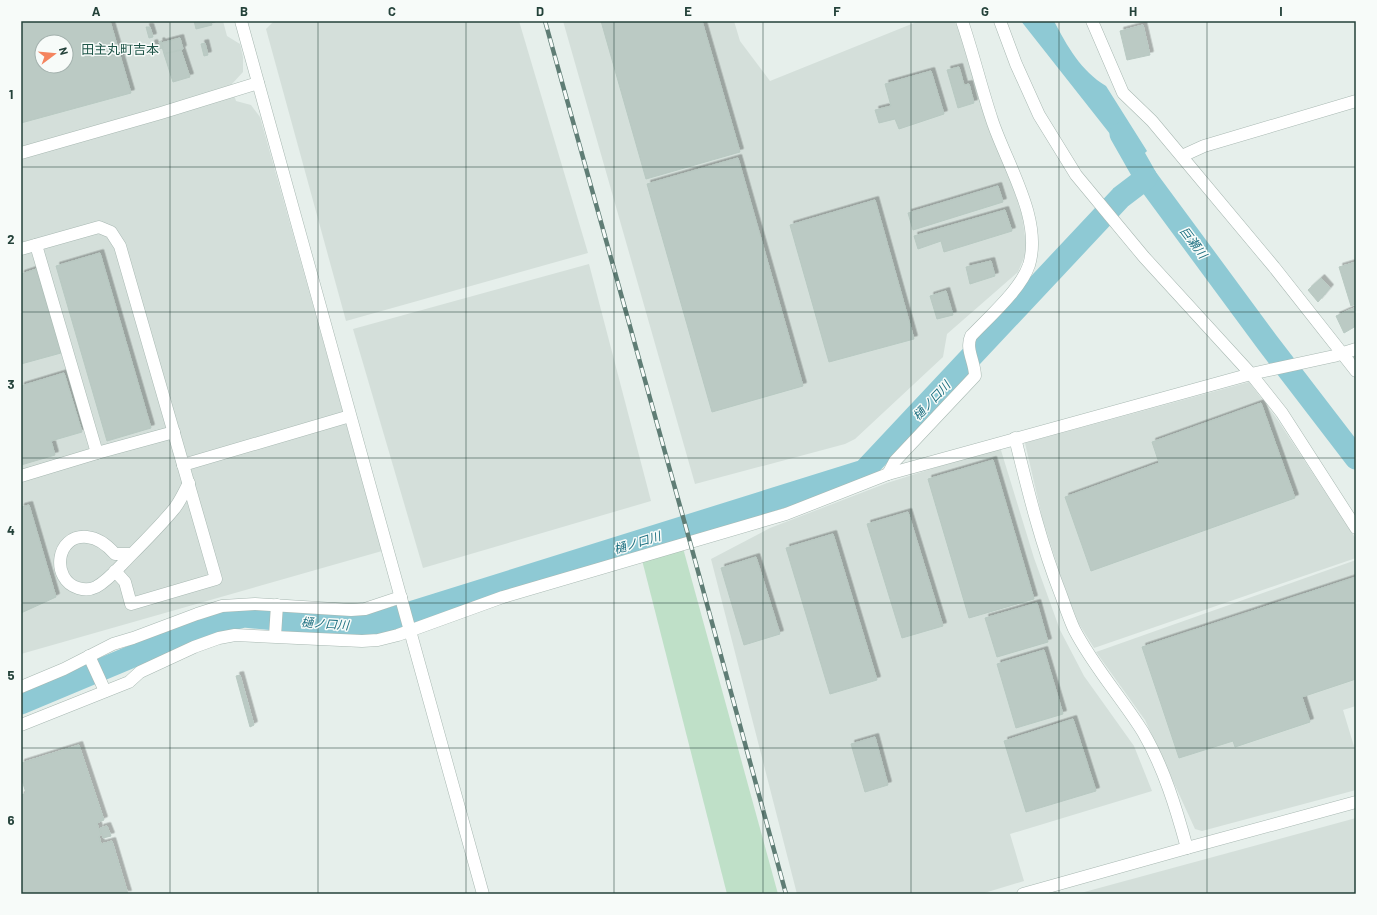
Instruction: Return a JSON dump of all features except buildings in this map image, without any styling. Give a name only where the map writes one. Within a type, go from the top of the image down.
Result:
[{"type":"street","points":[[241,21],[483,894]]},
{"type":"street","points":[[888,474],[895,461],[975,376],[975,369],[969,346],[971,336],[1024,278],[1032,251],[1031,232],[1027,213],[1013,168],[993,122],[962,21]]},
{"type":"street","points":[[1000,21],[1016,64],[1039,115],[1076,175],[1144,257],[1254,373],[1282,413],[1356,528]]},
{"type":"street","points":[[1092,21],[1123,93],[1152,121],[1182,156],[1274,267],[1338,355],[1356,371]]},
{"type":"street","points":[[21,153],[161,113],[258,83]]},
{"type":"street","points":[[1182,156],[1204,146],[1356,101]]},
{"type":"street","points":[[21,249],[99,227],[112,232],[120,246],[216,579],[131,604],[125,582],[115,571]]},
{"type":"street","points":[[36,245],[97,453]]},
{"type":"street","points":[[21,725],[103,689],[129,682],[140,672],[194,647],[219,638],[235,635],[275,633],[362,641],[398,635],[410,627],[503,597],[786,514],[888,474],[1254,373],[1338,355],[1356,349]]},
{"type":"street","points":[[183,466],[350,416]]},
{"type":"street","points":[[21,476],[174,432]]},
{"type":"street","points":[[1015,438],[1035,520],[1056,582],[1074,628],[1094,662],[1142,731],[1155,754],[1174,804],[1187,848]]},
{"type":"street","points":[[132,554],[115,554],[102,542],[87,537],[82,537],[65,545],[61,551],[60,562],[62,572],[67,581],[76,588],[92,588],[102,583],[132,554],[174,508],[189,483]]},
{"type":"street","points":[[21,687],[90,659],[113,644],[222,606],[255,604],[277,607],[352,610],[365,609],[402,600]]},
{"type":"street","points":[[275,633],[277,607]]},
{"type":"street","points":[[90,659],[103,689]]},
{"type":"street","points":[[1023,894],[1048,891],[1187,848],[1356,802]]},
{"type":"shaded area","points":[[21,21],[223,21],[227,36],[240,44],[243,57],[243,72],[231,85],[236,101],[251,105],[260,117],[382,551],[21,654]]},
{"type":"shaded area","points":[[274,21],[519,21],[588,253],[346,321],[266,29]]},
{"type":"shaded area","points":[[563,21],[734,21],[740,41],[770,81],[919,21],[954,21],[958,27],[987,122],[1005,162],[1022,216],[1027,250],[1018,272],[947,334],[943,357],[855,439],[845,444],[695,484]]},
{"type":"shaded area","points":[[589,264],[651,501],[423,568],[353,329]]},
{"type":"shaded area","points":[[1249,382],[1277,419],[1356,539],[1356,558],[1094,648],[1079,624],[1063,584],[1042,517],[1025,443]]},
{"type":"shaded area","points":[[1000,447],[1034,558],[1060,630],[1084,676],[1134,746],[1152,791],[1010,834],[1024,881],[981,894],[797,894],[711,559],[770,528],[887,483]]},
{"type":"shaded area","points":[[1356,560],[1356,706],[1343,710],[1356,753],[1356,790],[1202,831],[1195,829],[1145,720],[1096,652]]},
{"type":"shaded area","points":[[1356,818],[1356,894],[1077,894]]},
{"type":"green space","points":[[683,548],[778,894],[727,894],[642,560]]},
{"type":"water","points":[[1021,21],[1054,21],[1064,40],[1082,65],[1097,80],[1106,86],[1147,151],[1128,169],[1114,139]]},
{"type":"waterway","name":"巨瀬川","points":[[1121,134],[1146,178],[1267,342],[1356,458]]},
{"type":"waterway","name":"樋ノ口川","points":[[21,703],[181,636],[219,622],[244,616],[351,626],[378,623],[864,471],[1121,197],[1146,178]]},
{"type":"railway","points":[[545,21],[786,894]]},
{"type":"district","name":"田主丸町吉本","points":[[120,49]]}]
